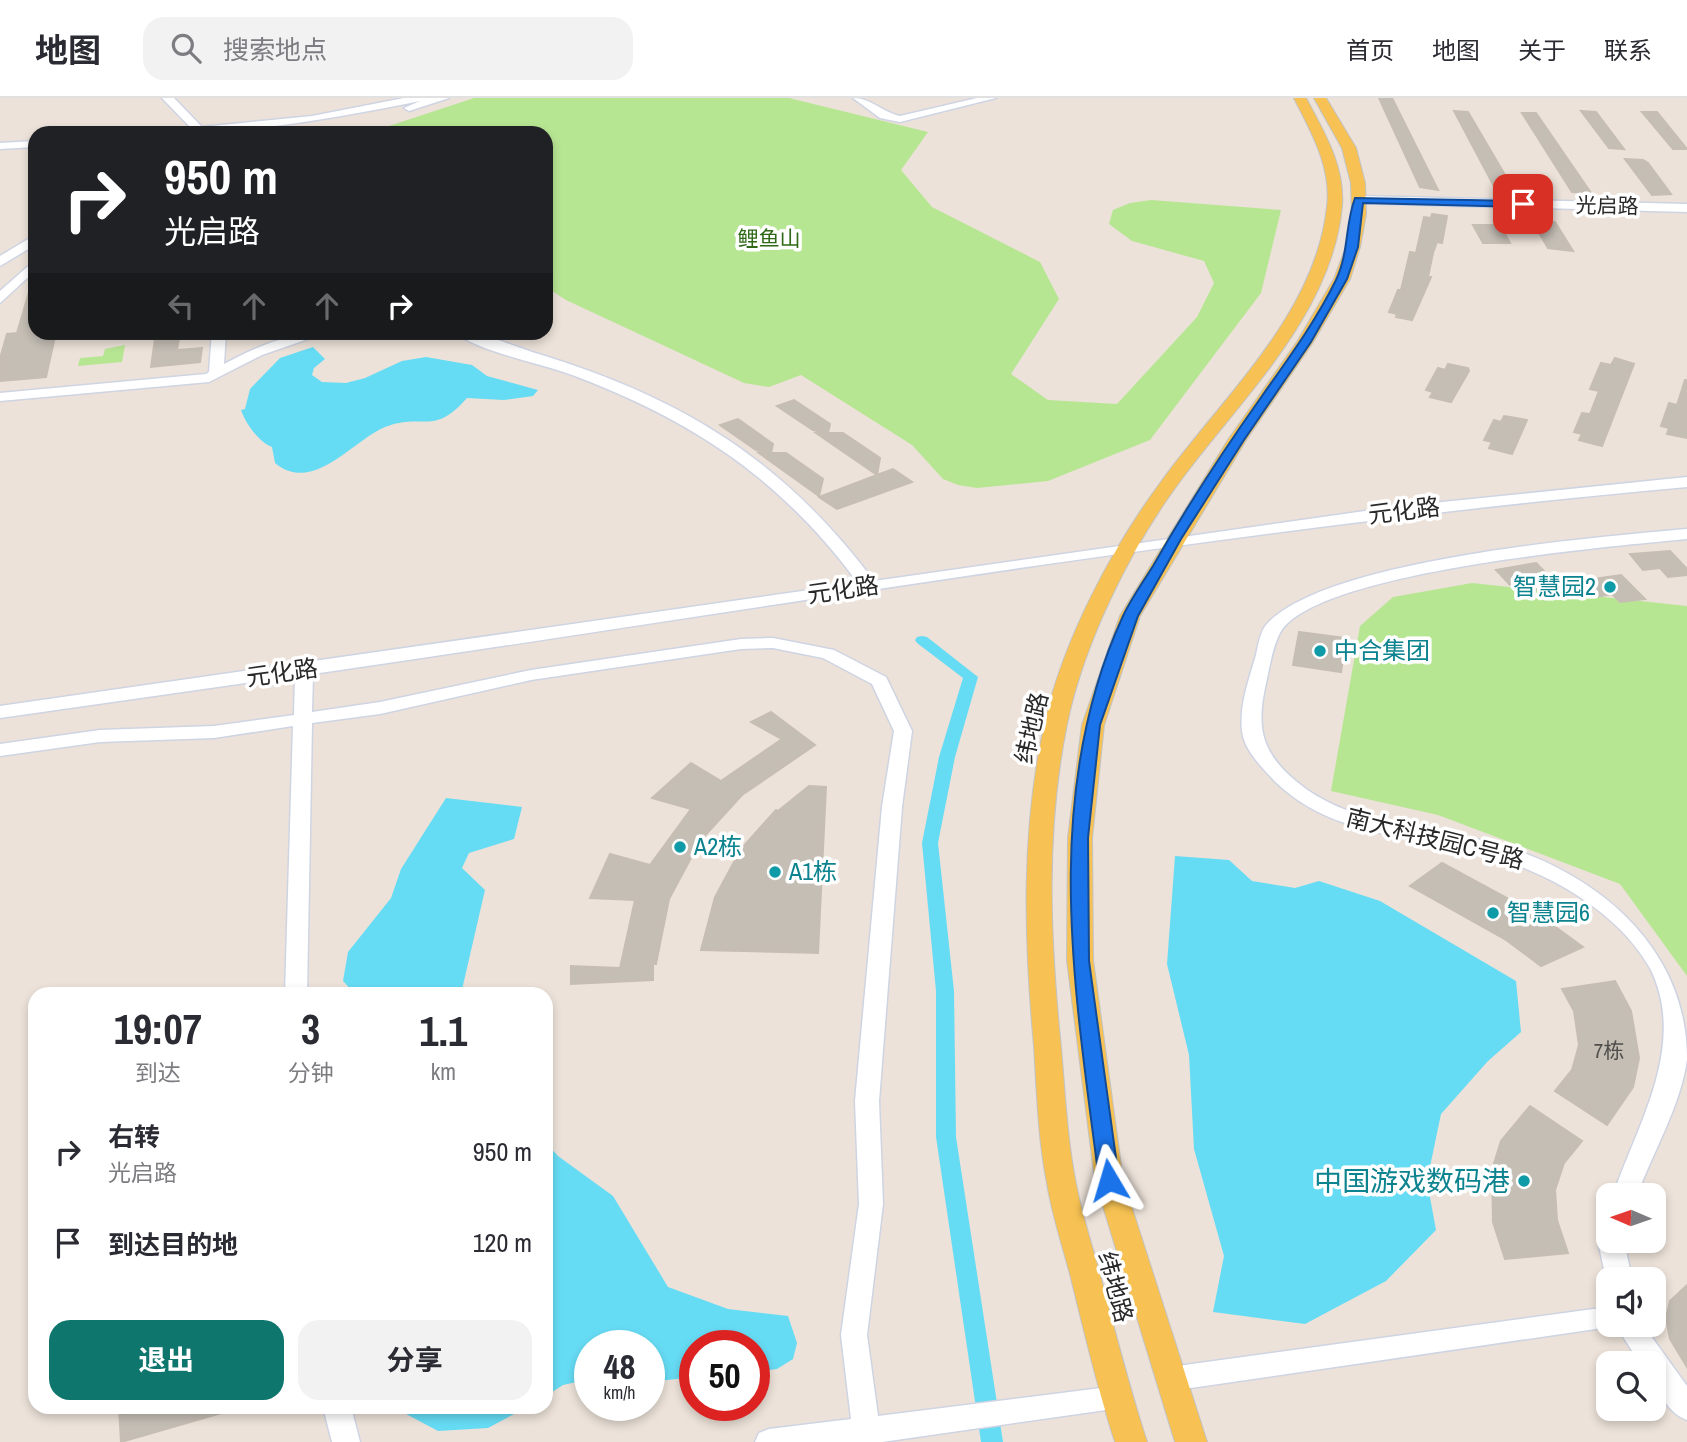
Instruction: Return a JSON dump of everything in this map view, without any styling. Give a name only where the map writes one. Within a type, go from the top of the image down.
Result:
[{"type":"main road","name":"纬地路","points":[[1131,1442],[1061,1183],[1038,959],[1040,834],[1056,720],[1097,609],[1127,548],[1167,485],[1279,338],[1318,276],[1335,216],[1335,182],[1322,133],[1300,98]]},
{"type":"main road","name":"纬地路","points":[[1191,1442],[1109,1180],[1080,961],[1080,838],[1093,725],[1130,616],[1237,440],[1306,342],[1342,279],[1353,247],[1359,200],[1349,148],[1320,98]]},
{"type":"street","points":[[166,98],[185,113],[195,126]]},
{"type":"street","points":[[246,126],[312,119],[421,98]]},
{"type":"street","points":[[304,126],[354,119],[444,98]]},
{"type":"street","points":[[858,98],[884,116],[900,119],[991,98]]},
{"type":"street","points":[[0,146],[28,144]]},
{"type":"street","points":[[0,154],[28,152]]},
{"type":"street","name":"光启路","points":[[1359,200],[1687,208]]},
{"type":"street","points":[[0,262],[28,244]]},
{"type":"street","points":[[0,299],[28,271]]},
{"type":"street","points":[[16,282],[28,281]]},
{"type":"street","points":[[216,374],[218,340]]},
{"type":"street","points":[[0,397],[209,378],[257,352],[295,340]]},
{"type":"street","points":[[486,340],[575,370],[675,412],[768,471],[828,531],[869,586]]},
{"type":"street","name":"元化路","points":[[0,712],[304,670],[1175,539],[1532,496],[1687,482]]},
{"type":"street","name":"南大科技园C号路","points":[[1630,1183],[1659,1107],[1679,1038],[1671,990],[1645,945],[1603,904],[1569,881],[1532,863],[1472,844],[1393,830],[1333,813],[1297,792],[1274,772],[1259,751],[1251,729],[1272,629],[1279,619],[1300,605],[1369,582],[1474,559],[1687,534]]},
{"type":"street","points":[[0,750],[100,736],[214,732],[380,708],[543,673],[741,644],[773,643],[828,654],[880,681],[903,731],[892,807],[867,1101],[871,1204],[854,1335],[867,1436]]},
{"type":"street","points":[[296,987],[304,670]]},
{"type":"street","points":[[1170,1379],[1596,1320]]},
{"type":"street","points":[[1637,1337],[1687,1408]]},
{"type":"street","points":[[769,1442],[867,1436],[952,1419],[1117,1398]]},
{"type":"street","points":[[339,1414],[346,1442]]},
{"type":"green space","name":"鲤鱼山","points":[[474,98],[789,98],[928,132],[901,170],[932,207],[1040,262],[1059,299],[1011,374],[1048,400],[1117,404],[1197,317],[1214,283],[1204,261],[1132,241],[1109,224],[1113,210],[1130,203],[1151,200],[1281,210],[1261,293],[1150,440],[1048,481],[977,488],[943,479],[912,445],[801,375],[769,387],[744,383],[553,292],[553,126],[389,126]]},
{"type":"green space","points":[[125,345],[122,362],[78,366],[80,358],[103,356],[105,349]]},
{"type":"green space","points":[[1472,583],[1687,606],[1687,976],[1620,884],[1438,815],[1331,791],[1360,626],[1393,597]]},
{"type":"water","points":[[313,347],[325,359],[314,368],[312,375],[322,382],[346,383],[365,378],[402,361],[426,357],[472,365],[487,376],[538,390],[533,396],[504,400],[467,398],[445,417],[385,427],[318,469],[304,473],[289,471],[275,463],[272,447],[253,432],[241,410],[245,409],[250,389],[280,358]]},
{"type":"water","points":[[446,798],[522,807],[514,839],[469,853],[462,868],[485,890],[463,987],[349,987],[343,981],[348,952],[391,898],[401,869]]},
{"type":"water","points":[[1175,856],[1229,860],[1252,881],[1295,888],[1319,881],[1380,901],[1516,981],[1521,1032],[1488,1061],[1441,1114],[1427,1181],[1436,1230],[1386,1281],[1305,1324],[1213,1312],[1224,1256],[1194,1149],[1189,1055],[1167,964]]},
{"type":"water","points":[[553,1151],[613,1196],[668,1287],[728,1309],[788,1316],[797,1343],[793,1359],[777,1369],[770,1370],[770,1330],[679,1330],[679,1379],[665,1380],[665,1330],[574,1330],[574,1383],[553,1391]]},
{"type":"water","points":[[406,1414],[514,1414],[488,1428],[438,1431]]},
{"type":"building","points":[[1379,98],[1392,98],[1438,190],[1420,187]]},
{"type":"building","points":[[1454,111],[1468,112],[1515,192],[1496,190]]},
{"type":"building","points":[[1581,111],[1596,112],[1624,149],[1609,148]]},
{"type":"building","points":[[1642,112],[1657,112],[1687,149],[1673,149]]},
{"type":"building","points":[[1522,113],[1536,113],[1591,193],[1572,192]]},
{"type":"building","points":[[1625,159],[1648,163],[1671,194],[1652,195]]},
{"type":"building","points":[[1432,214],[1447,216],[1442,243],[1437,242],[1433,253],[1428,277],[1431,277],[1412,320],[1396,317],[1397,314],[1389,312],[1398,290],[1401,290],[1410,252],[1416,253],[1424,217],[1431,218]]},
{"type":"building","points":[[1540,222],[1555,222],[1573,251],[1548,248],[1535,226],[1542,226]]},
{"type":"building","points":[[1473,225],[1500,225],[1510,243],[1483,243]]},
{"type":"building","points":[[28,296],[28,340],[54,340],[46,377],[0,381],[0,359],[7,334],[17,333]]},
{"type":"building","points":[[155,340],[179,340],[177,350],[202,348],[200,362],[151,367]]},
{"type":"building","points":[[1615,358],[1634,364],[1602,446],[1579,440],[1582,434],[1574,432],[1582,413],[1590,414],[1599,391],[1590,389],[1601,363],[1611,365]]},
{"type":"building","points":[[1448,364],[1468,368],[1469,371],[1451,402],[1430,397],[1433,392],[1426,390],[1438,368],[1445,370]]},
{"type":"building","points":[[1685,380],[1687,438],[1667,434],[1669,428],[1661,426],[1669,403],[1677,405]]},
{"type":"building","points":[[794,400],[830,424],[828,433],[843,433],[880,458],[877,475],[816,433],[825,433],[813,430],[777,406]]},
{"type":"building","points":[[1504,416],[1527,420],[1512,454],[1489,448],[1492,442],[1484,440],[1494,420],[1501,422]]},
{"type":"building","points":[[738,419],[773,444],[771,453],[786,453],[823,479],[819,496],[759,453],[768,453],[756,450],[720,425]]},
{"type":"building","points":[[893,469],[912,482],[837,509],[819,497]]},
{"type":"building","points":[[1670,551],[1687,569],[1687,575],[1668,577],[1660,568],[1643,570],[1630,554]]},
{"type":"building","points":[[1536,563],[1559,586],[1532,590],[1524,583],[1510,585],[1496,570]]},
{"type":"building","name":"智慧园2","points":[[1621,575],[1645,599],[1620,602],[1612,594],[1596,597],[1580,581]]},
{"type":"building","name":"中合集团","points":[[1299,632],[1346,638],[1341,672],[1293,665]]},
{"type":"building","name":"A2栋","points":[[771,712],[815,745],[742,795],[700,841],[669,899],[656,964],[653,964],[653,980],[571,984],[571,966],[620,968],[635,900],[590,898],[610,854],[650,865],[691,809],[652,798],[691,763],[721,781],[782,739],[751,722]]},
{"type":"building","name":"A1栋","points":[[809,786],[826,787],[818,953],[701,950],[715,897],[741,849],[776,810]]},
{"type":"building","name":"智慧园6","points":[[1442,863],[1542,917],[1583,947],[1541,966],[1506,940],[1410,886]]},
{"type":"building","points":[[1615,981],[1631,1011],[1639,1058],[1633,1087],[1607,1125],[1555,1091],[1572,1070],[1579,1045],[1574,1011],[1562,989]]},
{"type":"building","name":"中国游戏数码港","points":[[1530,1106],[1582,1141],[1564,1163],[1555,1190],[1557,1220],[1568,1253],[1505,1259],[1493,1222],[1492,1170],[1501,1141]]},
{"type":"building","points":[[1687,1285],[1687,1367],[1670,1339],[1666,1318],[1670,1301]]},
{"type":"building","points":[[119,1414],[218,1414],[121,1442]]},
{"type":"waterway","points":[[922,640],[971,677],[947,757],[930,843],[945,991],[946,1137],[992,1442]]},
{"type":"place","name":"智慧园2","points":[[1610,587]]},
{"type":"place","name":"中合集团","points":[[1320,651]]},
{"type":"place","name":"A2栋","points":[[680,847]]},
{"type":"place","name":"A1栋","points":[[775,872]]},
{"type":"place","name":"智慧园6","points":[[1493,913]]},
{"type":"place","name":"中国游戏数码港","points":[[1524,1181]]},
{"type":"route","points":[[1109,1180],[1080,961],[1080,838],[1093,725],[1130,616],[1237,440],[1306,342],[1342,279],[1353,247],[1359,200],[1523,204]]}]
